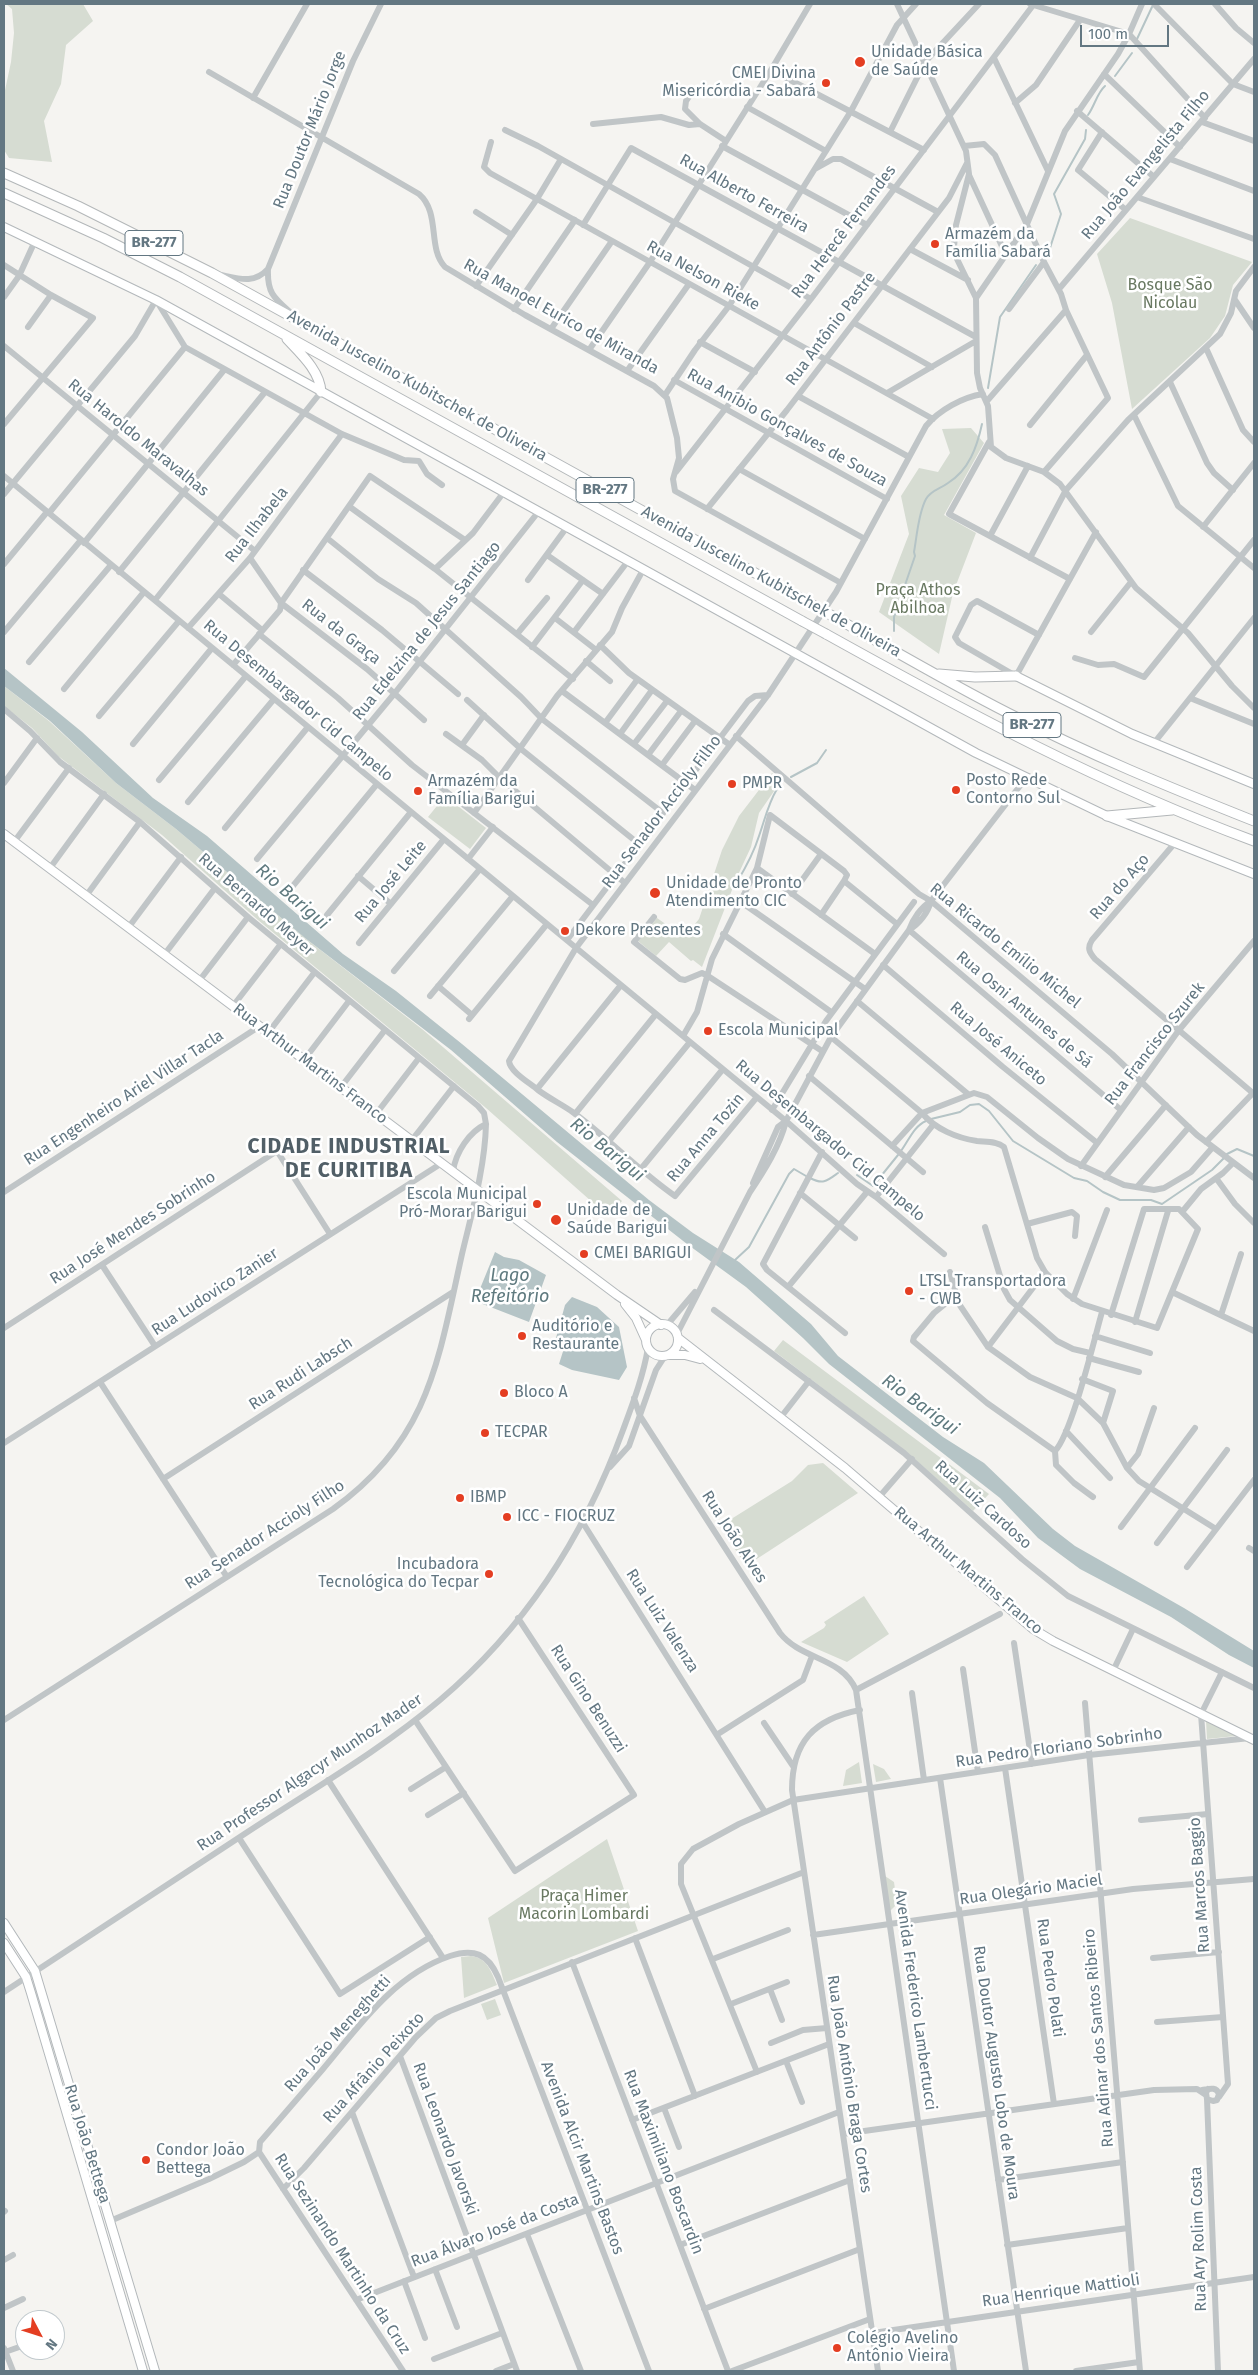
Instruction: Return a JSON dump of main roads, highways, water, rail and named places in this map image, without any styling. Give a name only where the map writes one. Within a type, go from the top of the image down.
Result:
[{"type":"highway","name":"Avenida Juscelino Kubitschek de Oliveira","points":[[4,173],[78,206],[212,273],[1010,714],[1071,744],[1254,821]]},
{"type":"highway","name":"Avenida Juscelino Kubitschek de Oliveira","points":[[4,193],[148,260],[1010,735],[1092,774],[1173,809]]},
{"type":"highway","points":[[280,332],[313,370],[319,380],[321,392]]},
{"type":"highway","points":[[934,673],[966,677],[1016,676]]},
{"type":"highway","points":[[1107,816],[1173,809]]},
{"type":"highway","name":"BR-277","points":[[1173,809],[1254,841]]},
{"type":"main road","points":[[4,227],[35,240],[156,300],[953,741],[1107,816],[1254,874]]},
{"type":"main road","points":[[1016,676],[1110,724],[1254,784]]},
{"type":"main road","name":"Rua Arthur Martins Franco","points":[[4,834],[617,1295],[664,1325]]},
{"type":"main road","name":"Rua Arthur Martins Franco","points":[[617,1295],[636,1318],[646,1340]]},
{"type":"main road","points":[[664,1325],[677,1336],[676,1348],[667,1355],[655,1355],[648,1348],[646,1340],[649,1331],[664,1325]]},
{"type":"main road","name":"Rua Arthur Martins Franco","points":[[677,1336],[706,1362],[781,1417],[880,1496],[1033,1630],[1252,1739]]},
{"type":"main road","name":"Rua Arthur Martins Franco","points":[[667,1355],[685,1354],[706,1362]]},
{"type":"main road","name":"Rua João Bettega","points":[[4,1923],[35,1971],[155,2371]]},
{"type":"main road","name":"Rua João Bettega","points":[[4,1944],[26,1978],[143,2371]]},
{"type":"main road","points":[[93,2200],[103,2197]]},
{"type":"main road","points":[[104,2237],[114,2234]]},
{"type":"main road","points":[[138,2353],[148,2350]]},
{"type":"water","points":[[4,668],[82,732],[153,798],[207,836],[343,954],[396,991],[462,1044],[649,1200],[693,1233],[739,1262],[811,1324],[838,1356],[943,1437],[984,1463],[1053,1529],[1075,1546],[1184,1608],[1254,1651],[1254,1668],[1229,1655],[1171,1617],[1080,1569],[1038,1538],[1000,1498],[829,1364],[746,1287],[687,1244],[557,1142],[451,1050],[305,938],[176,829],[116,783],[50,721],[4,686]]},
{"type":"water","name":"Lago Refeitório","points":[[495,1252],[504,1257],[519,1260],[546,1275],[529,1322],[475,1301]]},
{"type":"water","points":[[572,1297],[597,1307],[619,1327],[627,1367],[619,1380],[572,1370],[559,1364],[566,1342],[556,1338],[565,1305]]},
{"type":"waterway","points":[[1137,39],[1152,7]]},
{"type":"waterway","points":[[1115,76],[1132,53]]},
{"type":"waterway","points":[[1088,115],[1105,86]]},
{"type":"waterway","points":[[1049,251],[1061,214],[1054,194],[1085,139],[1086,130]]},
{"type":"waterway","points":[[988,388],[1000,317],[1036,265]]},
{"type":"waterway","points":[[894,631],[894,617],[915,556],[918,525],[923,505],[930,494],[955,478],[967,465],[978,441],[982,424]]},
{"type":"waterway","points":[[791,777],[817,763],[826,750]]},
{"type":"waterway","points":[[737,882],[755,848],[769,806],[777,789]]},
{"type":"waterway","points":[[931,1119],[960,1112],[970,1105],[979,1104],[989,1111],[1013,1141],[1074,1178],[1087,1181],[1103,1192],[1120,1200],[1151,1200],[1162,1204],[1212,1170],[1224,1158]]},
{"type":"waterway","points":[[901,1151],[915,1130],[926,1121]]},
{"type":"waterway","points":[[1227,1154],[1237,1149],[1254,1156]]},
{"type":"waterway","points":[[857,1175],[873,1186],[898,1155]]},
{"type":"waterway","points":[[735,1260],[749,1247],[789,1174],[794,1169],[806,1176]]},
{"type":"waterway","points":[[810,1178],[822,1182],[838,1173]]},
{"type":"place","name":"Unidade Básica de Saúde","points":[[860,62]]},
{"type":"place","name":"CMEI Divina Misericórdia - Sabará","points":[[826,83]]},
{"type":"place","name":"Armazém da Família Sabará","points":[[935,244]]},
{"type":"place","name":"PMPR","points":[[732,784]]},
{"type":"place","name":"Posto Rede Contorno Sul","points":[[956,790]]},
{"type":"place","name":"Armazém da Família Barigui","points":[[418,791]]},
{"type":"place","name":"Unidade de Pronto Atendimento CIC","points":[[655,893]]},
{"type":"place","name":"Dekore Presentes","points":[[565,931]]},
{"type":"place","name":"Escola Municipal","points":[[708,1031]]},
{"type":"place","name":"Escola Municipal Pró-Morar Barigui","points":[[537,1204]]},
{"type":"place","name":"Unidade de Saúde Barigui","points":[[556,1220]]},
{"type":"place","name":"CMEI BARIGUI","points":[[584,1254]]},
{"type":"place","name":"LTSL Transportadora - CWB","points":[[909,1291]]},
{"type":"place","name":"Auditório e Restaurante","points":[[522,1336]]},
{"type":"place","name":"Bloco A","points":[[504,1393]]},
{"type":"place","name":"TECPAR","points":[[485,1433]]},
{"type":"place","name":"IBMP","points":[[460,1498]]},
{"type":"place","name":"ICC - FIOCRUZ","points":[[507,1517]]},
{"type":"place","name":"Incubadora Tecnológica do Tecpar","points":[[489,1574]]},
{"type":"place","name":"Condor João Bettega","points":[[146,2160]]},
{"type":"place","name":"Colégio Avelino Antônio Vieira","points":[[837,2348]]},
{"type":"district","name":"CIDADE INDUSTRIAL DE CURITIBA","points":[[349,1159]]},
{"type":"park label","name":"Bosque São Nicolau","points":[[1170,295]]},
{"type":"park label","name":"Praça Athos Abilhoa","points":[[918,600]]},
{"type":"park label","name":"Praça Himer Macorin Lombardi","points":[[584,1906]]},
{"type":"water label","name":"Rio Barigui","points":[[292,897]]},
{"type":"water label","name":"Rio Barigui","points":[[607,1150]]},
{"type":"water label","name":"Rio Barigui","points":[[920,1405]]}]
